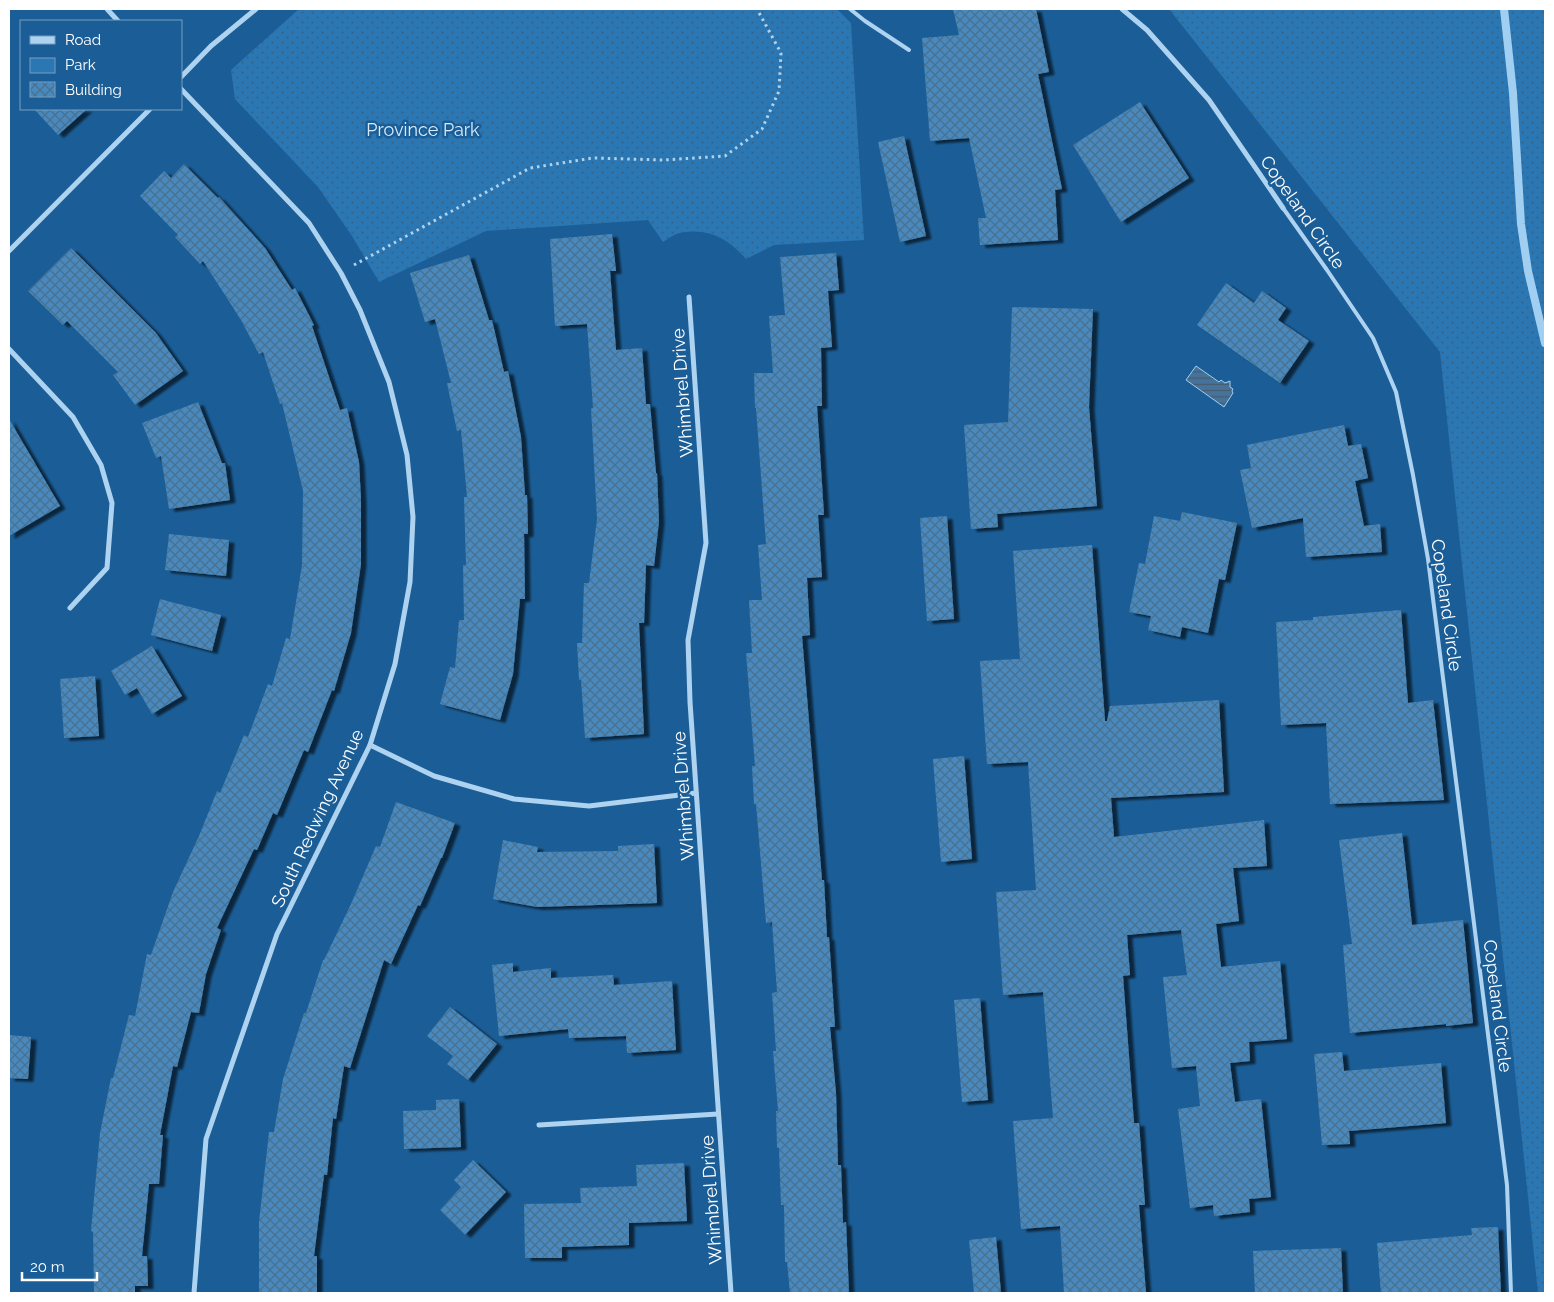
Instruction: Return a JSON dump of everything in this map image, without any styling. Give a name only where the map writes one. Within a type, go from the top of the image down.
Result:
[{"type":"street","points":[[107,9],[117,20]]},
{"type":"street","points":[[182,76],[211,46],[256,9]]},
{"type":"street","name":"Copeland Circle","points":[[1122,9],[1147,30],[1209,100],[1283,208]]},
{"type":"street","name":"South Redwing Avenue","points":[[182,90],[309,223],[341,273],[360,310],[389,382],[407,454],[413,517],[410,582],[395,664],[370,744],[278,934],[206,1139],[194,1293]]},
{"type":"street","points":[[9,251],[149,110]]},
{"type":"street","name":"Whimbrel Drive","points":[[689,298],[706,543],[688,640],[696,793],[731,1293]]},
{"type":"street","points":[[9,349],[73,417],[101,465],[112,503],[107,568],[70,608]]},
{"type":"street","points":[[370,744],[434,776],[514,799],[589,806],[696,793]]},
{"type":"street","points":[[539,1125],[718,1114]]},
{"type":"lane","points":[[850,9],[909,50]]},
{"type":"lane","name":"Copeland Circle","points":[[1283,208],[1373,338],[1396,392],[1428,559],[1507,1184],[1511,1293]]},
{"type":"path","points":[[341,273],[530,168],[593,158],[664,160],[724,156],[762,129],[779,91],[781,53],[757,9]]},
{"type":"green space","name":"Province Park","points":[[299,9],[837,9],[851,23],[864,240],[774,245],[746,259],[725,240],[709,233],[680,233],[673,235],[663,242],[648,220],[486,231],[379,282],[352,236],[318,187],[235,99],[231,70]]},
{"type":"green space","points":[[1169,9],[1545,9],[1545,1293],[1538,1293],[1440,352]]},
{"type":"shaded area","points":[[1196,366],[1219,382],[1221,380],[1225,383],[1230,381],[1233,393],[1224,407],[1186,380]]},
{"type":"building","points":[[953,9],[1036,9],[1049,72],[1038,74],[1062,189],[1055,190],[1058,240],[980,245],[978,218],[986,218],[969,138],[930,141],[922,38],[959,35]]},
{"type":"building","points":[[1140,102],[1189,178],[1121,222],[1073,145]]},
{"type":"building","points":[[35,110],[86,110],[58,135]]},
{"type":"building","points":[[904,136],[926,236],[900,242],[878,142]]},
{"type":"building","points":[[184,164],[219,197],[265,248],[292,290],[295,288],[314,325],[312,326],[340,410],[347,408],[359,462],[361,564],[351,633],[334,691],[332,690],[308,752],[304,750],[277,815],[273,813],[257,850],[254,849],[217,928],[221,930],[206,974],[199,1013],[191,1012],[177,1067],[173,1066],[160,1135],[163,1135],[159,1184],[149,1184],[142,1256],[147,1256],[148,1286],[135,1286],[135,1293],[94,1293],[93,1232],[91,1231],[100,1133],[111,1078],[113,1078],[129,1015],[135,1016],[147,954],[151,955],[173,892],[217,791],[220,793],[244,735],[248,737],[268,684],[272,686],[286,638],[290,639],[302,565],[303,491],[282,403],[280,404],[263,352],[259,354],[241,320],[203,261],[200,264],[175,237],[178,235],[140,196],[164,171],[171,178]]},
{"type":"building","points":[[612,234],[616,271],[610,271],[616,350],[642,348],[646,404],[650,404],[657,473],[659,521],[654,566],[646,565],[644,623],[639,623],[644,734],[585,738],[577,643],[582,643],[584,583],[589,583],[597,519],[591,408],[593,408],[587,324],[555,326],[550,239]]},
{"type":"building","points":[[71,248],[156,333],[183,371],[135,405],[113,375],[118,372],[67,321],[63,325],[28,291]]},
{"type":"building","points":[[836,253],[839,290],[828,291],[832,347],[821,348],[822,406],[817,406],[824,515],[818,515],[822,577],[807,578],[810,635],[802,636],[822,880],[824,880],[827,937],[829,937],[835,1027],[830,1027],[836,1093],[838,1165],[841,1165],[843,1223],[846,1222],[849,1293],[790,1293],[787,1262],[785,1262],[784,1205],[781,1205],[779,1148],[777,1148],[776,1111],[778,1111],[773,1051],[776,1051],[772,993],[777,992],[772,922],[766,923],[756,804],[754,804],[752,766],[755,766],[746,653],[752,653],[749,600],[762,600],[758,545],[766,544],[754,373],[773,373],[769,316],[785,315],[780,257]]},
{"type":"building","points":[[469,255],[489,320],[492,320],[504,372],[508,371],[521,437],[525,495],[527,495],[528,534],[524,534],[525,599],[520,599],[513,674],[500,720],[440,704],[450,667],[455,668],[459,620],[464,620],[463,565],[466,565],[464,497],[467,497],[461,430],[457,431],[447,383],[451,383],[435,319],[425,322],[410,273]]},
{"type":"building","points":[[1226,283],[1254,303],[1262,291],[1286,308],[1278,320],[1309,341],[1280,383],[1197,325]]},
{"type":"building","points":[[1012,307],[1093,309],[1089,407],[1097,506],[997,514],[998,527],[971,529],[964,425],[1008,422]]},
{"type":"building","points":[[198,402],[222,463],[225,463],[230,500],[169,509],[161,456],[156,458],[142,423]]},
{"type":"building","points":[[9,419],[60,506],[9,536]]},
{"type":"building","points":[[1344,425],[1348,446],[1361,444],[1368,478],[1355,481],[1364,526],[1380,524],[1382,552],[1306,557],[1303,518],[1252,528],[1240,470],[1251,468],[1247,445]]},
{"type":"building","points":[[1182,512],[1237,523],[1225,580],[1219,579],[1208,633],[1182,627],[1180,637],[1148,630],[1151,616],[1129,612],[1139,563],[1145,564],[1154,516],[1180,521]]},
{"type":"building","points":[[947,516],[954,619],[927,621],[920,518]]},
{"type":"building","points":[[169,534],[229,540],[226,576],[165,570]]},
{"type":"building","points":[[1092,545],[1105,721],[1107,721],[1110,706],[1219,700],[1224,792],[1111,798],[1114,837],[1264,820],[1267,866],[1233,868],[1239,921],[1216,924],[1221,967],[1280,961],[1287,1039],[1249,1042],[1250,1061],[1230,1063],[1235,1102],[1261,1099],[1271,1197],[1249,1199],[1250,1212],[1214,1216],[1213,1205],[1190,1208],[1178,1109],[1200,1106],[1196,1066],[1172,1068],[1163,977],[1187,975],[1181,930],[1127,935],[1130,975],[1123,976],[1134,1123],[1139,1123],[1145,1205],[1139,1205],[1146,1293],[1064,1293],[1060,1226],[1021,1229],[1013,1121],[1053,1118],[1043,992],[1003,995],[996,892],[1036,890],[1028,762],[987,764],[980,661],[1020,659],[1013,551]]},
{"type":"building","points":[[160,599],[221,615],[212,651],[151,635]]},
{"type":"building","points":[[1401,610],[1408,703],[1433,700],[1444,800],[1330,804],[1326,723],[1281,725],[1276,622],[1313,620],[1313,617]]},
{"type":"building","points":[[152,646],[182,696],[152,714],[137,688],[125,695],[111,671]]},
{"type":"building","points":[[95,676],[99,736],[64,738],[60,679]]},
{"type":"building","points":[[964,756],[972,859],[941,862],[933,759]]},
{"type":"building","points":[[396,802],[455,823],[442,858],[391,964],[384,960],[350,1068],[344,1066],[336,1119],[333,1118],[327,1175],[324,1175],[314,1256],[317,1256],[317,1292],[259,1292],[259,1222],[269,1132],[274,1132],[283,1079],[323,960],[351,904],[376,846],[380,847]]},
{"type":"building","points":[[1402,833],[1412,925],[1463,920],[1473,1023],[1350,1033],[1343,945],[1352,944],[1339,840]]},
{"type":"building","points":[[503,840],[538,847],[537,852],[618,851],[618,846],[654,844],[657,903],[537,907],[493,899]]},
{"type":"building","points":[[513,963],[513,972],[551,968],[551,978],[613,975],[614,985],[672,981],[676,1050],[627,1053],[626,1036],[569,1038],[568,1029],[499,1036],[492,965]]},
{"type":"building","points":[[980,998],[988,1100],[962,1102],[954,1000]]},
{"type":"building","points":[[450,1007],[497,1044],[468,1080],[447,1064],[453,1056],[427,1036]]},
{"type":"building","points":[[9,1035],[31,1037],[28,1079],[9,1078]]},
{"type":"building","points":[[1342,1052],[1344,1071],[1441,1063],[1446,1123],[1349,1131],[1350,1144],[1322,1145],[1314,1054]]},
{"type":"building","points":[[459,1099],[461,1147],[404,1149],[403,1111],[436,1110],[436,1100]]},
{"type":"building","points":[[473,1160],[506,1192],[465,1235],[440,1210],[461,1187],[454,1180]]},
{"type":"building","points":[[684,1163],[687,1221],[629,1223],[629,1245],[562,1247],[562,1258],[525,1258],[524,1204],[581,1203],[580,1188],[637,1186],[636,1165]]},
{"type":"building","points":[[1498,1227],[1501,1293],[1381,1293],[1377,1243],[1472,1235],[1471,1228]]},
{"type":"building","points":[[996,1237],[1001,1293],[974,1293],[969,1240]]},
{"type":"building","points":[[1341,1248],[1343,1293],[1255,1293],[1253,1251]]},
{"type":"waterway","points":[[1504,9],[1513,93],[1521,224],[1528,271],[1545,343]]}]
